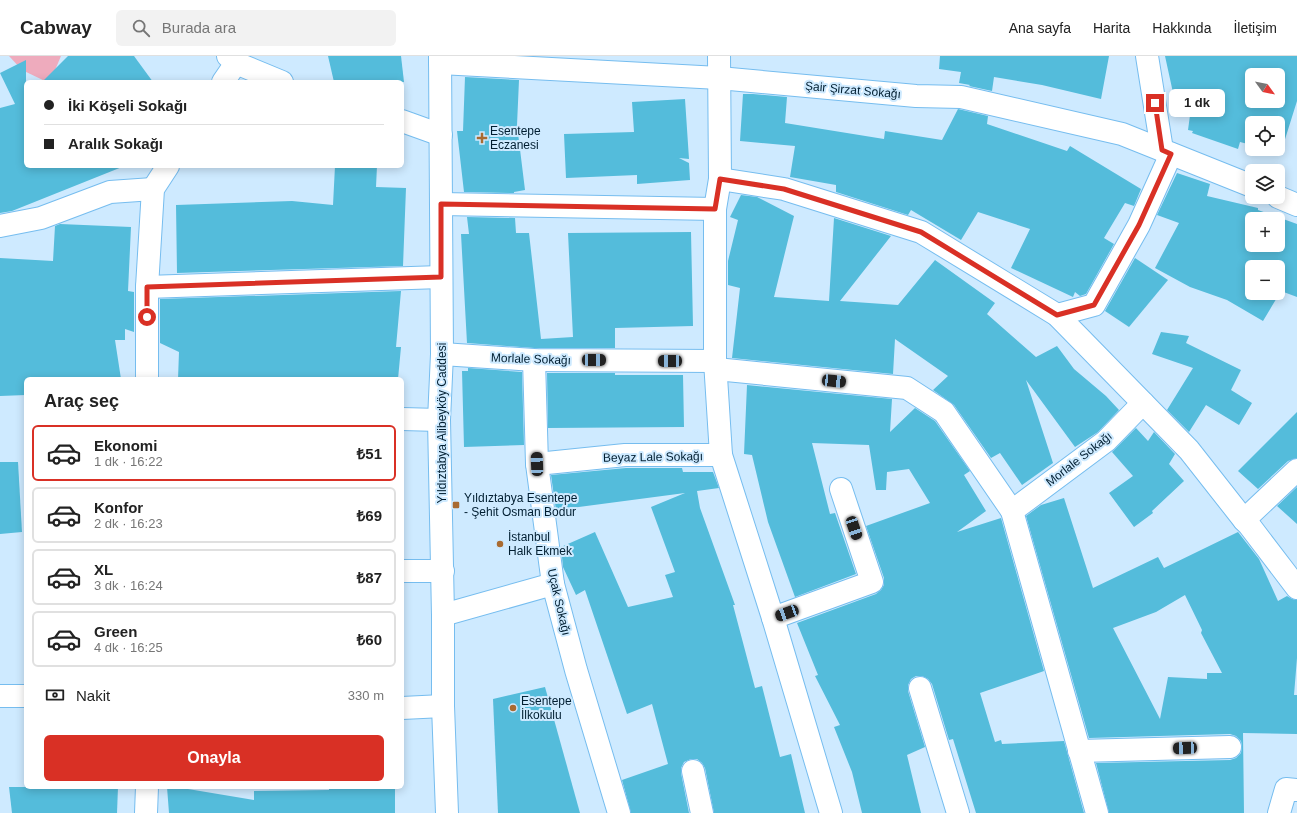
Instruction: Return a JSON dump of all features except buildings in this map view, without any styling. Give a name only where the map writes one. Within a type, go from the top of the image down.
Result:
[{"type":"street","points":[[719,56],[720,179],[715,209],[716,365],[721,455],[773,618],[831,813]]},
{"type":"street","points":[[1057,315],[1094,305],[1139,225],[1166,152],[1147,56]]},
{"type":"street","name":"Şair Şirzat Sokağı","points":[[440,59],[719,78],[916,96],[961,97],[1122,134],[1245,183]]},
{"type":"street","name":"Yıldıztabya Alibeyköy Caddesi","points":[[440,59],[442,354],[439,420],[443,571],[442,706],[447,813]]},
{"type":"street","points":[[224,80],[232,60],[277,80]]},
{"type":"street","points":[[404,122],[441,135]]},
{"type":"street","points":[[147,377],[147,287],[153,189],[167,168]]},
{"type":"street","points":[[720,179],[784,189],[921,232],[1057,315],[1189,450],[1297,588]]},
{"type":"street","points":[[0,226],[41,218],[110,192],[153,189]]},
{"type":"street","points":[[1285,200],[1297,205]]},
{"type":"street","points":[[441,204],[715,209]]},
{"type":"street","points":[[147,287],[441,277]]},
{"type":"street","name":"Morlale Sokağı","points":[[442,354],[534,360],[716,365],[907,388],[944,412],[1012,511],[1097,813]]},
{"type":"street","name":"Uçak Sokağı","points":[[534,360],[537,464],[553,584],[576,670],[619,813]]},
{"type":"street","name":"Morlale Sokağı","points":[[1012,511],[1106,441],[1143,403]]},
{"type":"street","points":[[404,419],[439,420]]},
{"type":"street","name":"Beyaz Lale Sokağı","points":[[537,464],[625,455],[721,455]]},
{"type":"street","points":[[1244,520],[1297,470]]},
{"type":"street","points":[[773,618],[872,582],[841,489]]},
{"type":"street","points":[[404,571],[443,571]]},
{"type":"street","points":[[443,615],[553,584]]},
{"type":"street","points":[[920,688],[958,813]]},
{"type":"street","points":[[0,696],[24,696]]},
{"type":"street","points":[[404,708],[442,706]]},
{"type":"street","points":[[1079,752],[1230,746]]},
{"type":"street","points":[[693,771],[702,813]]},
{"type":"street","points":[[146,813],[147,789]]},
{"type":"street","points":[[1279,813],[1286,789],[1297,790]]},
{"type":"shaded area","points":[[9,56],[61,56],[51,80],[43,80],[22,70]]},
{"type":"place","name":"Esentepe Eczanesi","points":[[482,138]]},
{"type":"place","name":"Yıldıztabya Esentepe - Şehit Osman Bodur","points":[[456,505]]},
{"type":"place","name":"İstanbul Halk Ekmek","points":[[500,544]]},
{"type":"place","name":"Esentepe İlkokulu","points":[[513,708]]},
{"type":"route","points":[[147,317],[147,287],[441,277],[441,204],[715,209],[720,179],[784,189],[921,232],[1057,315],[1094,305],[1139,225],[1171,154],[1162,150],[1155,103]]}]
